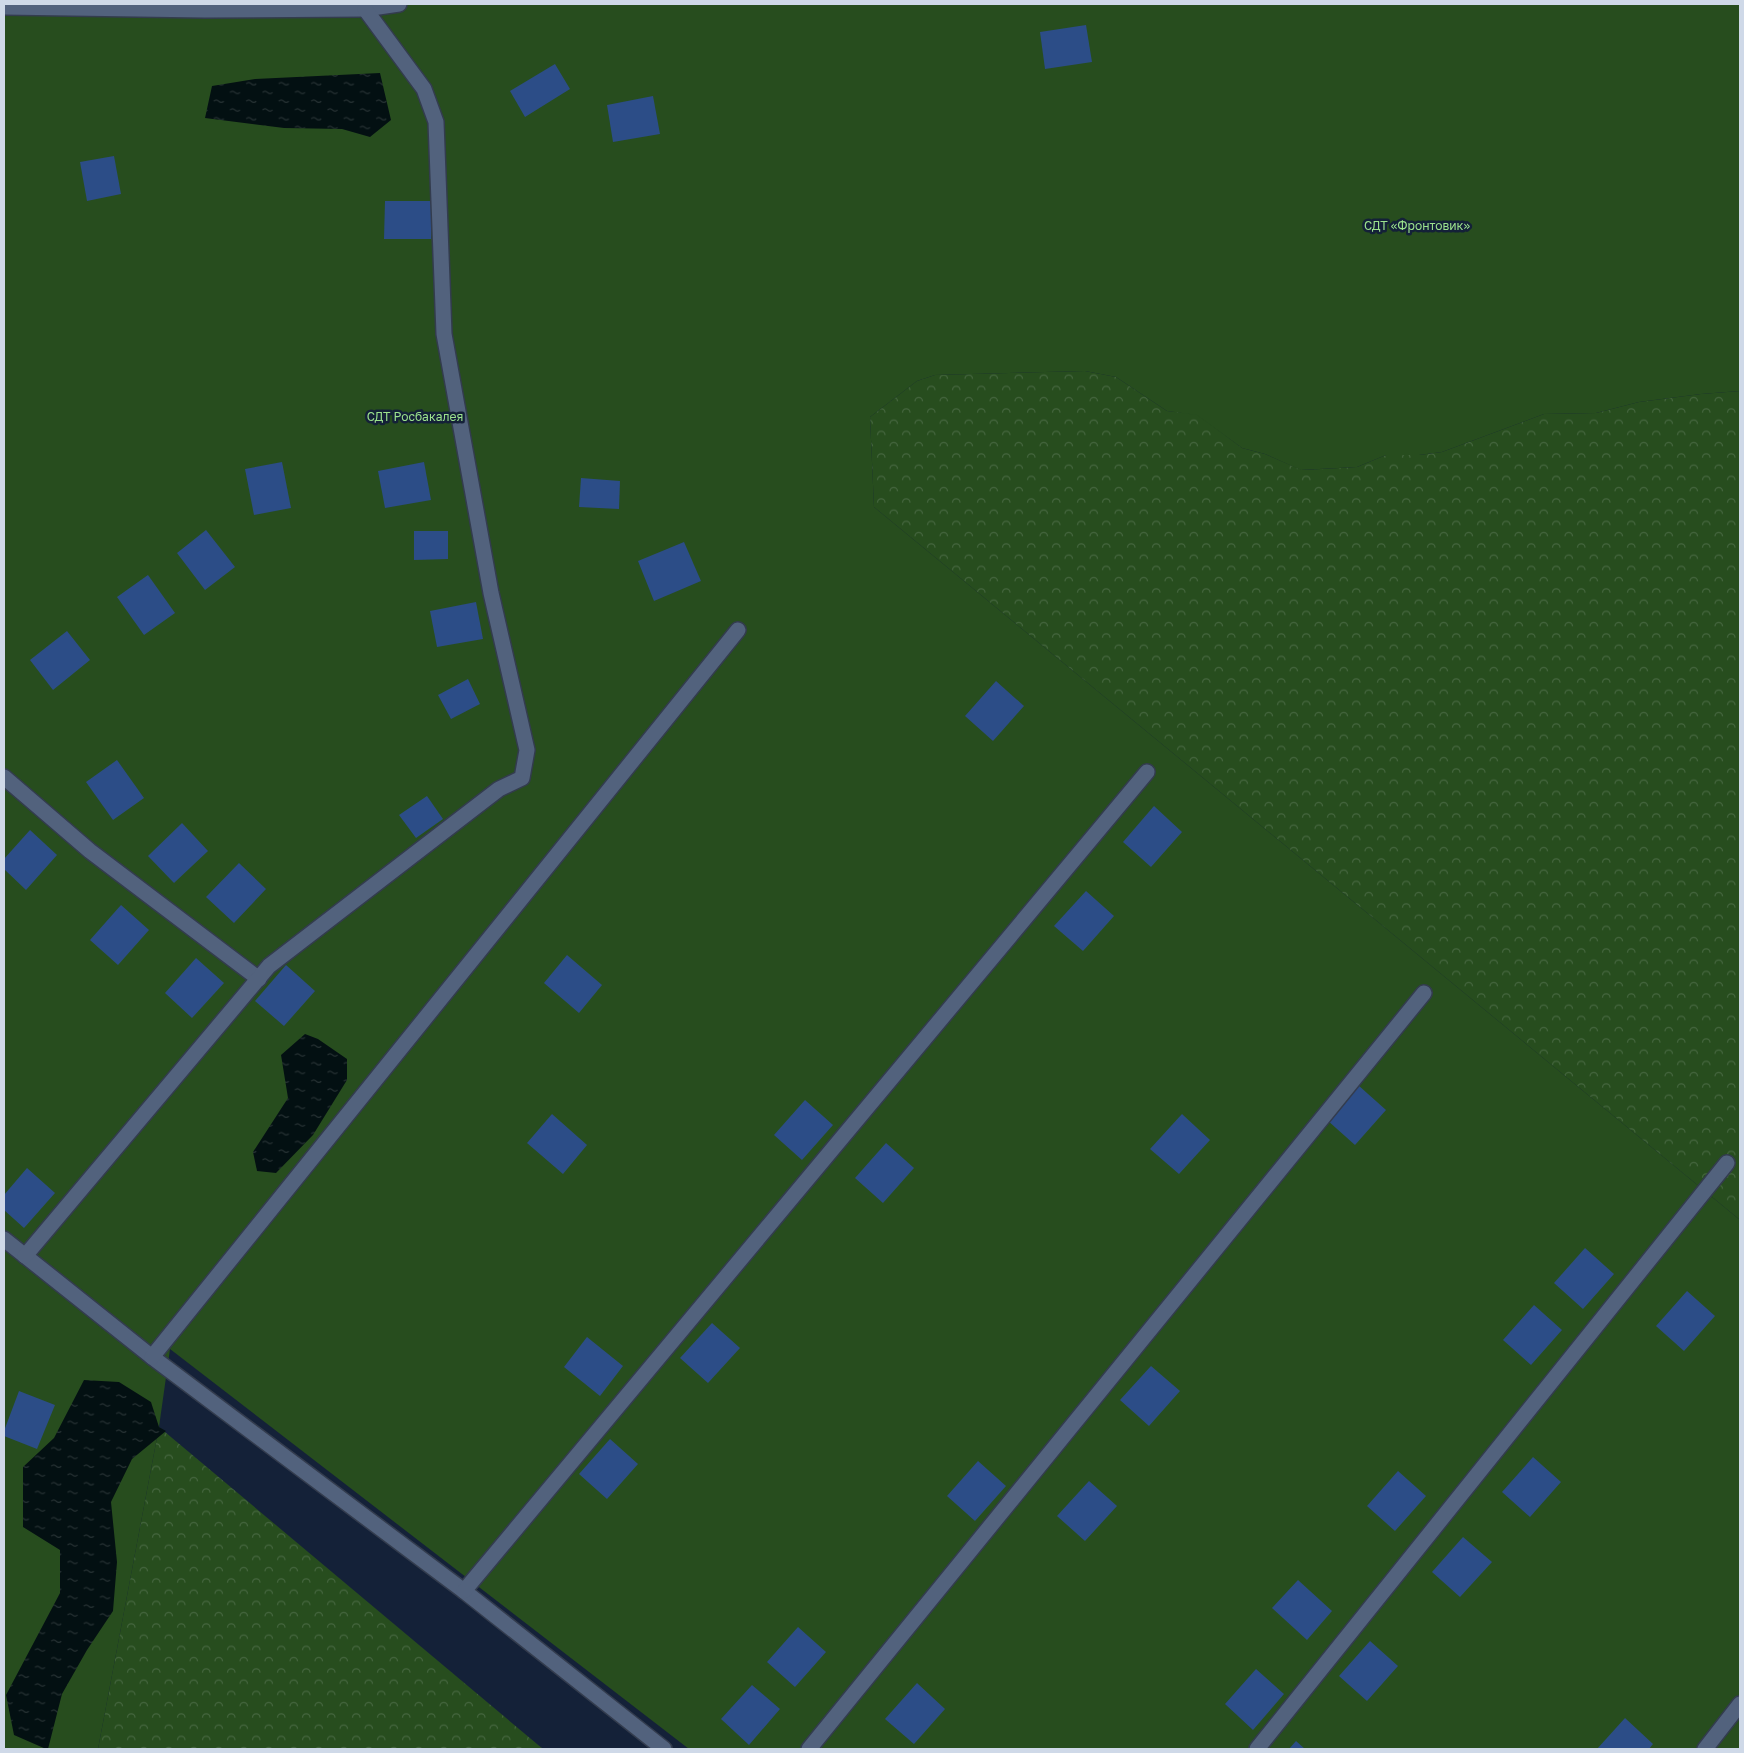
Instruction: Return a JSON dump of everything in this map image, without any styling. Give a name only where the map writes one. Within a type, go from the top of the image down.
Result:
[{"type":"lane","points":[[4,7],[205,10],[365,9],[399,4]]},
{"type":"lane","points":[[25,1256],[269,966],[499,789],[522,778],[527,750],[491,593],[444,334],[436,122],[424,89],[365,9]]},
{"type":"lane","points":[[152,1357],[738,630]]},
{"type":"lane","points":[[464,1591],[1147,772]]},
{"type":"lane","points":[[4,777],[90,851],[259,979]]},
{"type":"lane","points":[[810,1749],[1424,993]]},
{"type":"lane","points":[[1256,1749],[1727,1163]]},
{"type":"lane","points":[[4,1239],[152,1357],[464,1591],[664,1749]]},
{"type":"lane","points":[[1705,1749],[1740,1704]]},
{"type":"green space","points":[[4,4],[1740,4],[1740,391],[1639,402],[1596,413],[1544,414],[1442,452],[1419,455],[1386,455],[1357,467],[1301,470],[1265,454],[1242,448],[1197,415],[1167,411],[1116,377],[1085,371],[935,375],[917,381],[870,417],[874,507],[1740,1220],[1740,1749],[689,1749],[170,1349],[159,1427],[98,1749],[4,1749]]},
{"type":"green space","points":[[1085,371],[1116,377],[1167,411],[1197,414],[1242,448],[1265,454],[1302,470],[1357,467],[1386,455],[1419,455],[1442,452],[1544,414],[1596,413],[1639,402],[1740,391],[1740,1220],[874,507],[870,417],[917,381],[935,375]]},
{"type":"green space","points":[[159,1427],[543,1749],[98,1749]]},
{"type":"water","points":[[380,73],[391,120],[370,137],[342,129],[284,128],[205,118],[212,86],[255,79]]},
{"type":"water","points":[[305,1034],[318,1039],[347,1059],[347,1080],[313,1135],[276,1173],[257,1171],[253,1152],[288,1098],[281,1055]]},
{"type":"water","points":[[84,1380],[119,1382],[151,1402],[159,1427],[166,1431],[132,1459],[111,1502],[117,1562],[113,1611],[87,1650],[62,1694],[48,1749],[46,1749],[14,1735],[6,1695],[60,1593],[60,1550],[23,1527],[23,1467],[54,1438]]},
{"type":"building","points":[[1086,25],[1092,62],[1045,69],[1040,32]]},
{"type":"building","points":[[555,64],[570,89],[525,117],[510,91]]},
{"type":"building","points":[[653,96],[660,134],[613,142],[607,105]]},
{"type":"building","points":[[114,156],[121,194],[87,201],[80,162]]},
{"type":"building","points":[[385,201],[432,201],[431,239],[384,239]]},
{"type":"building","points":[[282,462],[291,508],[254,515],[245,469]]},
{"type":"building","points":[[424,462],[431,500],[385,508],[378,471]]},
{"type":"building","points":[[581,478],[620,481],[619,509],[579,507]]},
{"type":"building","points":[[206,530],[235,567],[205,590],[177,553]]},
{"type":"building","points":[[414,531],[448,531],[448,559],[414,560]]},
{"type":"building","points":[[684,542],[701,581],[654,601],[638,561]]},
{"type":"building","points":[[148,575],[175,613],[144,635],[117,597]]},
{"type":"building","points":[[476,602],[483,639],[437,647],[430,611]]},
{"type":"building","points":[[67,631],[90,660],[53,690],[30,660]]},
{"type":"building","points":[[468,679],[480,704],[451,719],[438,695]]},
{"type":"building","points":[[996,681],[1024,706],[993,741],[965,716]]},
{"type":"building","points":[[117,760],[144,798],[113,820],[86,782]]},
{"type":"building","points":[[427,796],[443,819],[416,838],[399,815]]},
{"type":"building","points":[[1154,806],[1182,832],[1151,867],[1123,842]]},
{"type":"building","points":[[182,823],[208,851],[174,883],[148,856]]},
{"type":"building","points":[[30,830],[57,855],[26,890],[4,869],[4,859]]},
{"type":"building","points":[[239,863],[266,889],[234,923],[206,897]]},
{"type":"building","points":[[1086,891],[1114,916],[1083,951],[1054,926]]},
{"type":"building","points":[[121,905],[149,930],[118,965],[90,940]]},
{"type":"building","points":[[567,955],[602,985],[579,1013],[544,983]]},
{"type":"building","points":[[196,958],[224,983],[192,1018],[165,993]]},
{"type":"building","points":[[286,965],[315,991],[284,1026],[255,1001]]},
{"type":"building","points":[[1358,1085],[1386,1110],[1355,1145],[1327,1120]]},
{"type":"building","points":[[805,1100],[833,1125],[802,1160],[774,1135]]},
{"type":"building","points":[[552,1114],[587,1145],[563,1174],[527,1143]]},
{"type":"building","points":[[1182,1114],[1210,1140],[1179,1174],[1150,1149]]},
{"type":"building","points":[[886,1143],[914,1168],[883,1203],[855,1178]]},
{"type":"building","points":[[27,1168],[55,1193],[24,1228],[4,1210],[4,1195]]},
{"type":"building","points":[[1585,1248],[1614,1274],[1583,1309],[1554,1283]]},
{"type":"building","points":[[1687,1291],[1715,1316],[1684,1351],[1656,1326]]},
{"type":"building","points":[[1534,1305],[1562,1330],[1531,1365],[1503,1340]]},
{"type":"building","points":[[712,1323],[740,1348],[708,1383],[680,1358]]},
{"type":"building","points":[[587,1337],[623,1366],[600,1396],[564,1367]]},
{"type":"building","points":[[1151,1366],[1180,1391],[1149,1426],[1120,1400]]},
{"type":"building","points":[[19,1391],[55,1405],[37,1449],[4,1436],[4,1431]]},
{"type":"building","points":[[610,1439],[638,1464],[607,1499],[579,1474]]},
{"type":"building","points":[[1533,1457],[1561,1482],[1530,1517],[1502,1492]]},
{"type":"building","points":[[978,1461],[1006,1486],[975,1521],[947,1496]]},
{"type":"building","points":[[1398,1471],[1426,1496],[1395,1531],[1367,1506]]},
{"type":"building","points":[[1089,1481],[1117,1506],[1085,1541],[1057,1516]]},
{"type":"building","points":[[1463,1537],[1492,1562],[1460,1597],[1432,1572]]},
{"type":"building","points":[[1298,1580],[1332,1611],[1307,1640],[1272,1608]]},
{"type":"building","points":[[798,1627],[826,1652],[795,1687],[767,1662]]},
{"type":"building","points":[[1370,1641],[1398,1666],[1367,1701],[1339,1676]]},
{"type":"building","points":[[1256,1669],[1284,1694],[1253,1730],[1225,1704]]},
{"type":"building","points":[[917,1683],[945,1709],[914,1744],[885,1719]]},
{"type":"building","points":[[752,1685],[780,1709],[749,1745],[721,1719]]},
{"type":"building","points":[[1625,1718],[1653,1744],[1649,1749],[1597,1749]]},
{"type":"building","points":[[1296,1741],[1305,1749],[1289,1749]]},
{"type":"park label","name":"СДТ «Фронтовик»","points":[[1417,225]]},
{"type":"park label","name":"СДТ Росбакалея","points":[[415,416]]}]
